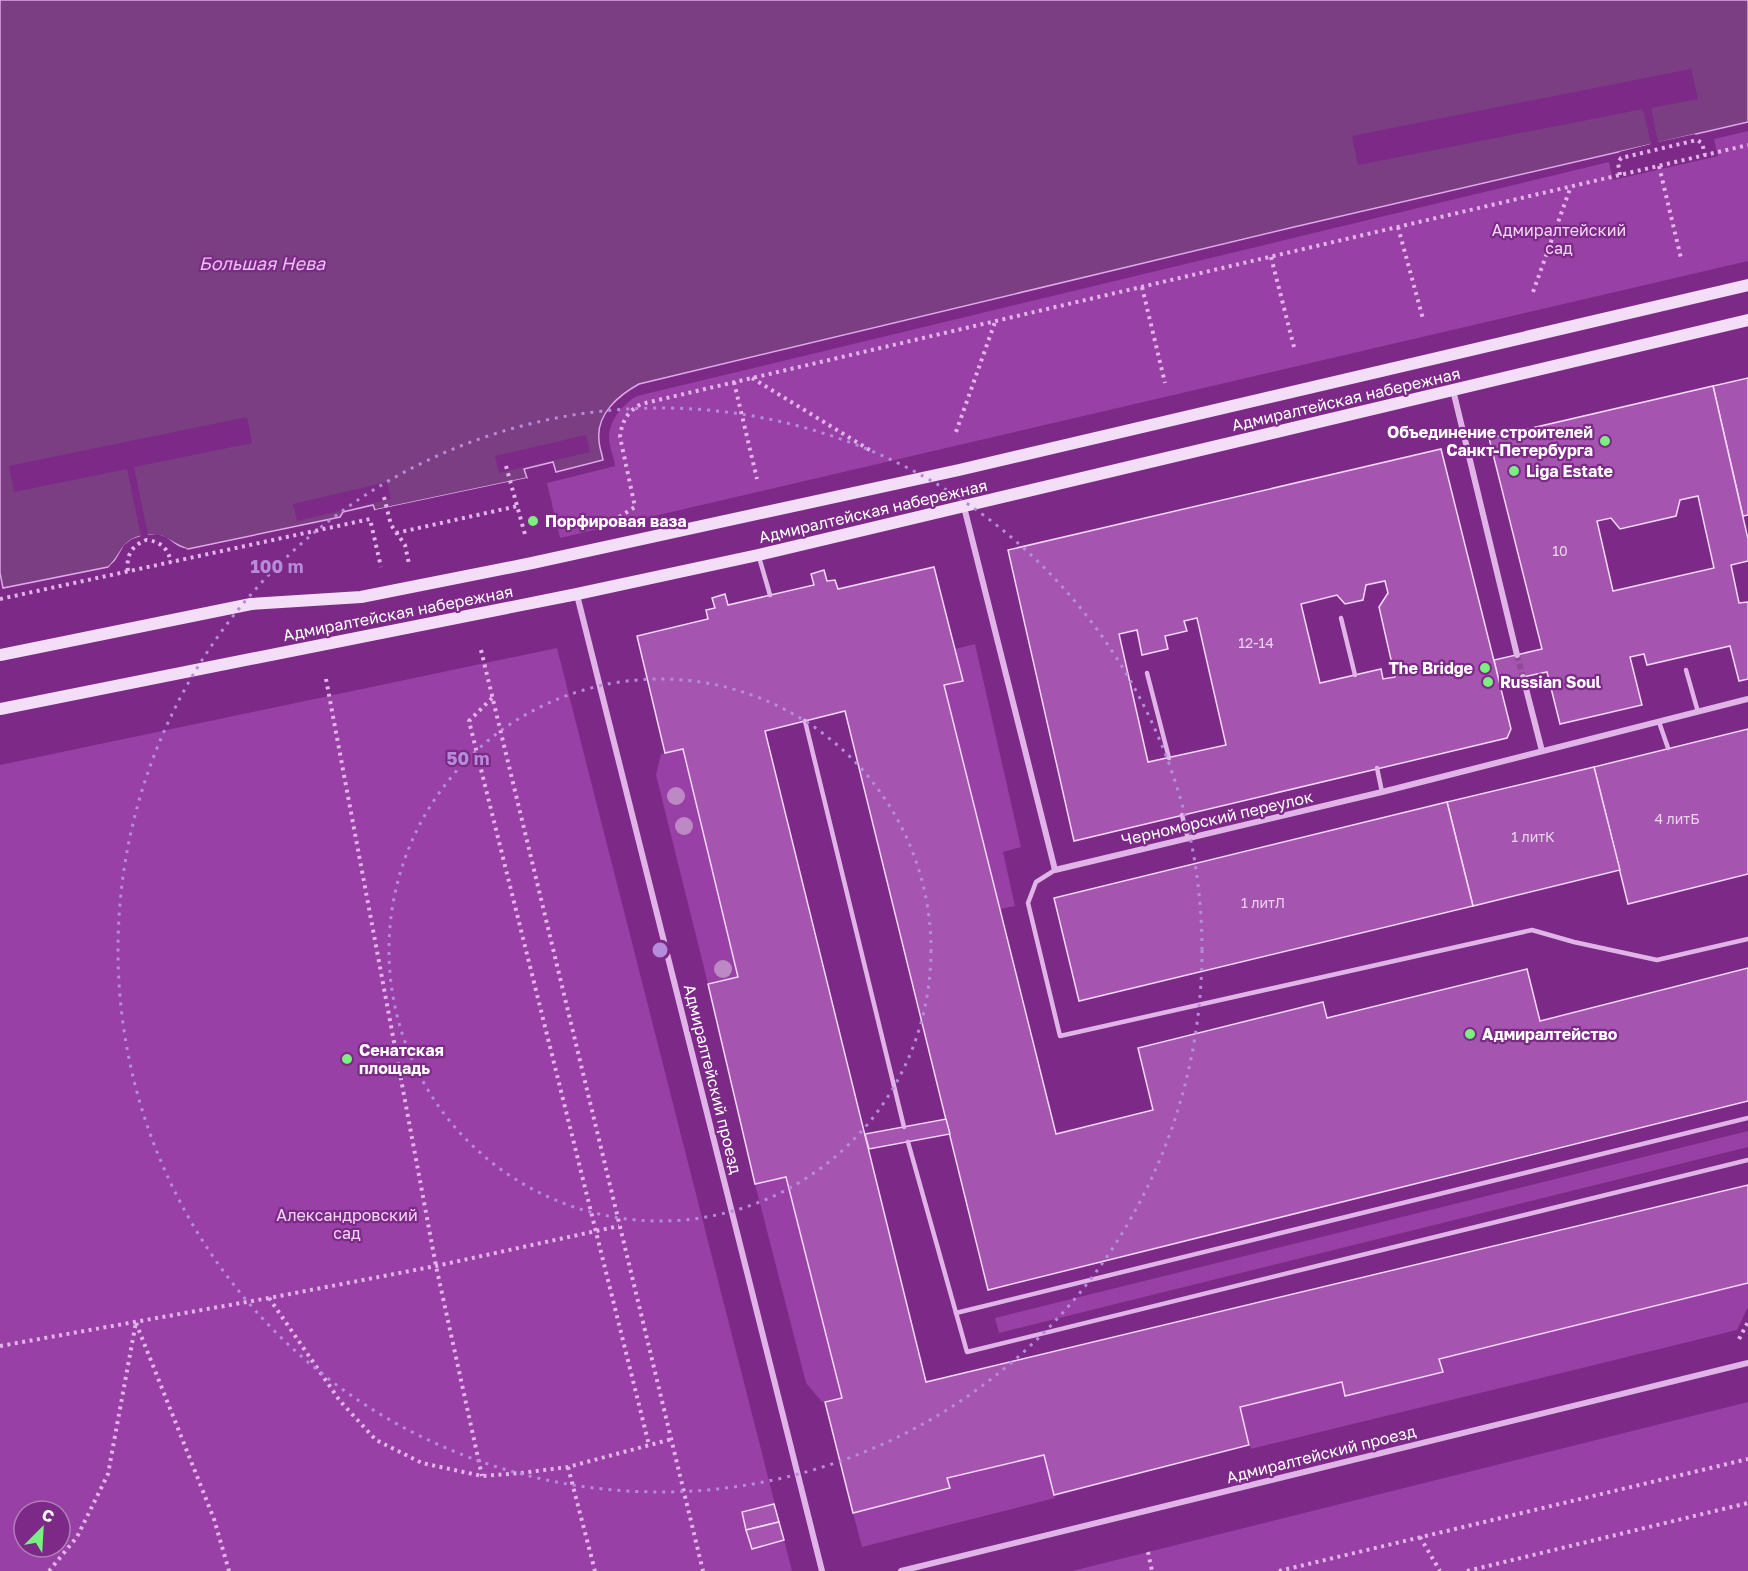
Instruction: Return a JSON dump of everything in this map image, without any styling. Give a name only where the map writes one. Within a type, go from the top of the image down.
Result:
[{"type":"main road","name":"Адмиралтейская набережная","points":[[0,655],[251,604],[361,597],[532,563],[958,470],[1748,285]]},
{"type":"main road","name":"Адмиралтейская набережная","points":[[0,709],[577,594],[758,555],[1748,320]]},
{"type":"street","points":[[1453,390],[1517,654]]},
{"type":"street","points":[[964,506],[1055,870]]},
{"type":"street","name":"Адмиралтейский проезд","points":[[577,594],[822,1571]]},
{"type":"street","points":[[1523,677],[1542,751]]},
{"type":"street","name":"Черноморский переулок","points":[[1055,870],[1382,792],[1748,699]]},
{"type":"street","name":"Адмиралтейский проезд","points":[[901,1571],[1748,1363]]},
{"type":"lane","points":[[758,555],[770,595]]},
{"type":"lane","points":[[1341,618],[1355,675]]},
{"type":"lane","points":[[1686,670],[1698,712]]},
{"type":"lane","points":[[1147,673],[1169,758]]},
{"type":"lane","points":[[805,721],[904,1127]]},
{"type":"lane","points":[[1659,722],[1668,748]]},
{"type":"lane","points":[[1377,768],[1382,792]]},
{"type":"lane","points":[[1182,815],[1188,839]]},
{"type":"lane","points":[[1055,870],[1036,882],[1028,903],[1060,1036],[1532,930],[1574,942],[1657,960],[1748,939]]},
{"type":"lane","points":[[956,1313],[1748,1118]]},
{"type":"lane","points":[[908,1142],[967,1352],[1748,1160]]},
{"type":"path","points":[[1620,175],[1618,163],[1621,158],[1697,140],[1702,143],[1705,155]]},
{"type":"path","points":[[634,507],[620,437],[626,417],[632,409],[641,404],[1571,186],[1747,147]]},
{"type":"path","points":[[1659,166],[1681,258]]},
{"type":"path","points":[[1533,292],[1571,186]]},
{"type":"path","points":[[1398,227],[1423,319]]},
{"type":"path","points":[[1271,257],[1295,351]]},
{"type":"path","points":[[1143,287],[1165,383]]},
{"type":"path","points":[[956,432],[995,321]]},
{"type":"path","points":[[752,378],[873,452]]},
{"type":"path","points":[[734,382],[757,479]]},
{"type":"path","points":[[506,466],[526,539]]},
{"type":"path","points":[[384,497],[391,525],[405,545],[407,555]]},
{"type":"path","points":[[396,532],[518,506]]},
{"type":"path","points":[[0,599],[370,519],[382,571]]},
{"type":"path","points":[[515,542],[537,537]]},
{"type":"path","points":[[128,571],[127,563],[133,548],[145,538],[160,543],[169,554],[171,562]]},
{"type":"path","points":[[400,567],[410,565]]},
{"type":"path","points":[[481,650],[703,1571]]},
{"type":"path","points":[[326,679],[436,1266],[482,1476]]},
{"type":"path","points":[[492,698],[469,721],[649,1445]]},
{"type":"path","points":[[0,1346],[436,1266],[619,1226]]},
{"type":"path","points":[[269,1298],[340,1401],[376,1440],[422,1463],[482,1476],[568,1467],[672,1439]]},
{"type":"path","points":[[49,1571],[77,1537],[108,1474],[136,1322]]},
{"type":"path","points":[[136,1322],[214,1519],[229,1571]]},
{"type":"path","points":[[1739,1339],[1748,1322]]},
{"type":"path","points":[[1279,1571],[1748,1459]]},
{"type":"path","points":[[568,1467],[595,1571]]},
{"type":"path","points":[[1467,1571],[1748,1503]]},
{"type":"path","points":[[1420,1537],[1440,1571]]},
{"type":"path","points":[[1148,1552],[1152,1571]]},
{"type":"green space","name":"Адмиралтейский сад","points":[[1748,131],[1748,261],[560,538],[547,483],[615,466],[609,441],[611,425],[622,408],[637,396],[1609,162],[1613,180],[1718,156],[1714,139]]},
{"type":"green space","points":[[975,644],[1021,847],[1003,852],[1015,906],[1000,909],[944,685],[963,681],[955,649]]},
{"type":"green space","name":"Александровский сад","points":[[557,648],[792,1571],[0,1571],[0,765]]},
{"type":"green space","points":[[683,749],[738,977],[708,984],[656,775],[661,754]]},
{"type":"green space","points":[[1748,1131],[1748,1147],[999,1333],[995,1318]]},
{"type":"green space","points":[[786,1177],[842,1398],[822,1402],[806,1383],[755,1184]]},
{"type":"green space","points":[[1748,1283],[1748,1307],[1737,1330],[1251,1449],[1240,1407]]},
{"type":"green space","points":[[1748,1402],[1748,1571],[1072,1571]]},
{"type":"green space","points":[[1044,1455],[1055,1498],[862,1547],[853,1513],[950,1488],[947,1478]]},
{"type":"water","name":"Большая Нева","points":[[0,0],[1748,0],[1748,122],[1294,227],[639,384],[610,406],[601,422],[599,445],[603,460],[556,472],[553,462],[524,469],[527,478],[375,510],[373,505],[343,512],[340,517],[188,549],[157,535],[140,536],[126,544],[108,567],[3,588],[0,573]]},
{"type":"pier","points":[[1691,69],[1698,99],[1651,108],[1658,142],[1695,134],[1696,137],[1620,154],[1619,152],[1651,144],[1643,109],[1358,165],[1352,136]]},
{"type":"pier","points":[[247,417],[252,443],[134,467],[148,535],[157,534],[166,537],[179,547],[188,549],[178,550],[156,537],[145,538],[134,541],[126,547],[117,563],[108,567],[115,561],[124,545],[141,536],[127,469],[14,492],[9,466]]},
{"type":"pier","points":[[586,435],[590,452],[499,473],[495,456]]},
{"type":"pier","points":[[527,478],[527,481],[375,513],[375,510]]},
{"type":"pier","points":[[387,482],[391,499],[297,521],[293,504]]},
{"type":"building","points":[[1748,378],[1748,515],[1743,516],[1713,386]]},
{"type":"building","points":[[1713,386],[1748,539],[1748,561],[1731,565],[1739,603],[1748,602],[1748,679],[1739,681],[1730,646],[1647,665],[1644,654],[1630,657],[1642,705],[1560,724],[1547,672],[1499,682],[1494,660],[1542,649],[1489,438]],"holes":[[[1698,496],[1714,568],[1613,591],[1597,521],[1611,518],[1620,529],[1676,516],[1680,500]]]},
{"type":"building","points":[[1441,449],[1511,729],[1507,738],[1074,841],[1008,550]],"holes":[[[1385,581],[1388,593],[1379,607],[1395,677],[1383,679],[1381,669],[1320,683],[1301,604],[1337,595],[1345,604],[1363,600],[1366,585]],[[1197,618],[1226,745],[1148,762],[1119,634],[1137,630],[1142,655],[1168,649],[1165,636],[1187,631],[1184,621]]]},
{"type":"building","name":"Адмиралтейство","points":[[934,567],[963,681],[944,685],[1056,1134],[1153,1110],[1138,1048],[1323,1002],[1327,1018],[1527,969],[1540,1021],[1748,968],[1748,1101],[988,1290],[845,711],[765,731],[926,1382],[1748,1185],[1748,1283],[1439,1359],[1443,1372],[1345,1396],[1342,1382],[1240,1407],[1249,1445],[1054,1495],[1044,1455],[947,1478],[950,1488],[853,1513],[825,1402],[842,1398],[786,1177],[755,1184],[708,984],[738,977],[683,749],[665,753],[637,636],[708,619],[706,610],[715,608],[712,598],[725,594],[728,605],[814,585],[811,574],[824,570],[827,581],[835,580],[838,589]]},
{"type":"building","points":[[1748,729],[1748,874],[1628,904],[1594,767]]},
{"type":"building","points":[[1594,767],[1620,870],[1473,906],[1447,802]]},
{"type":"building","points":[[1447,802],[1473,906],[1079,1001],[1054,898]]},
{"type":"building","points":[[946,1119],[950,1134],[869,1149],[865,1134]]},
{"type":"building","points":[[774,1504],[779,1522],[746,1530],[742,1512]]},
{"type":"building","points":[[779,1522],[784,1540],[752,1549],[746,1530]]},
{"type":"tunnel","points":[[1517,655],[1523,677]]},
{"type":"place","name":"Объединение строителей Санкт-Петербурга","points":[[1605,441]]},
{"type":"place","name":"Liga Estate","points":[[1514,471]]},
{"type":"place","name":"Порфировая ваза","points":[[533,521]]},
{"type":"place","name":"The Bridge","points":[[1485,668]]},
{"type":"place","name":"Russian Soul","points":[[1488,682]]},
{"type":"place","name":"Адмиралтейство","points":[[1470,1034]]},
{"type":"place","name":"Сенатская площадь","points":[[347,1059]]}]
